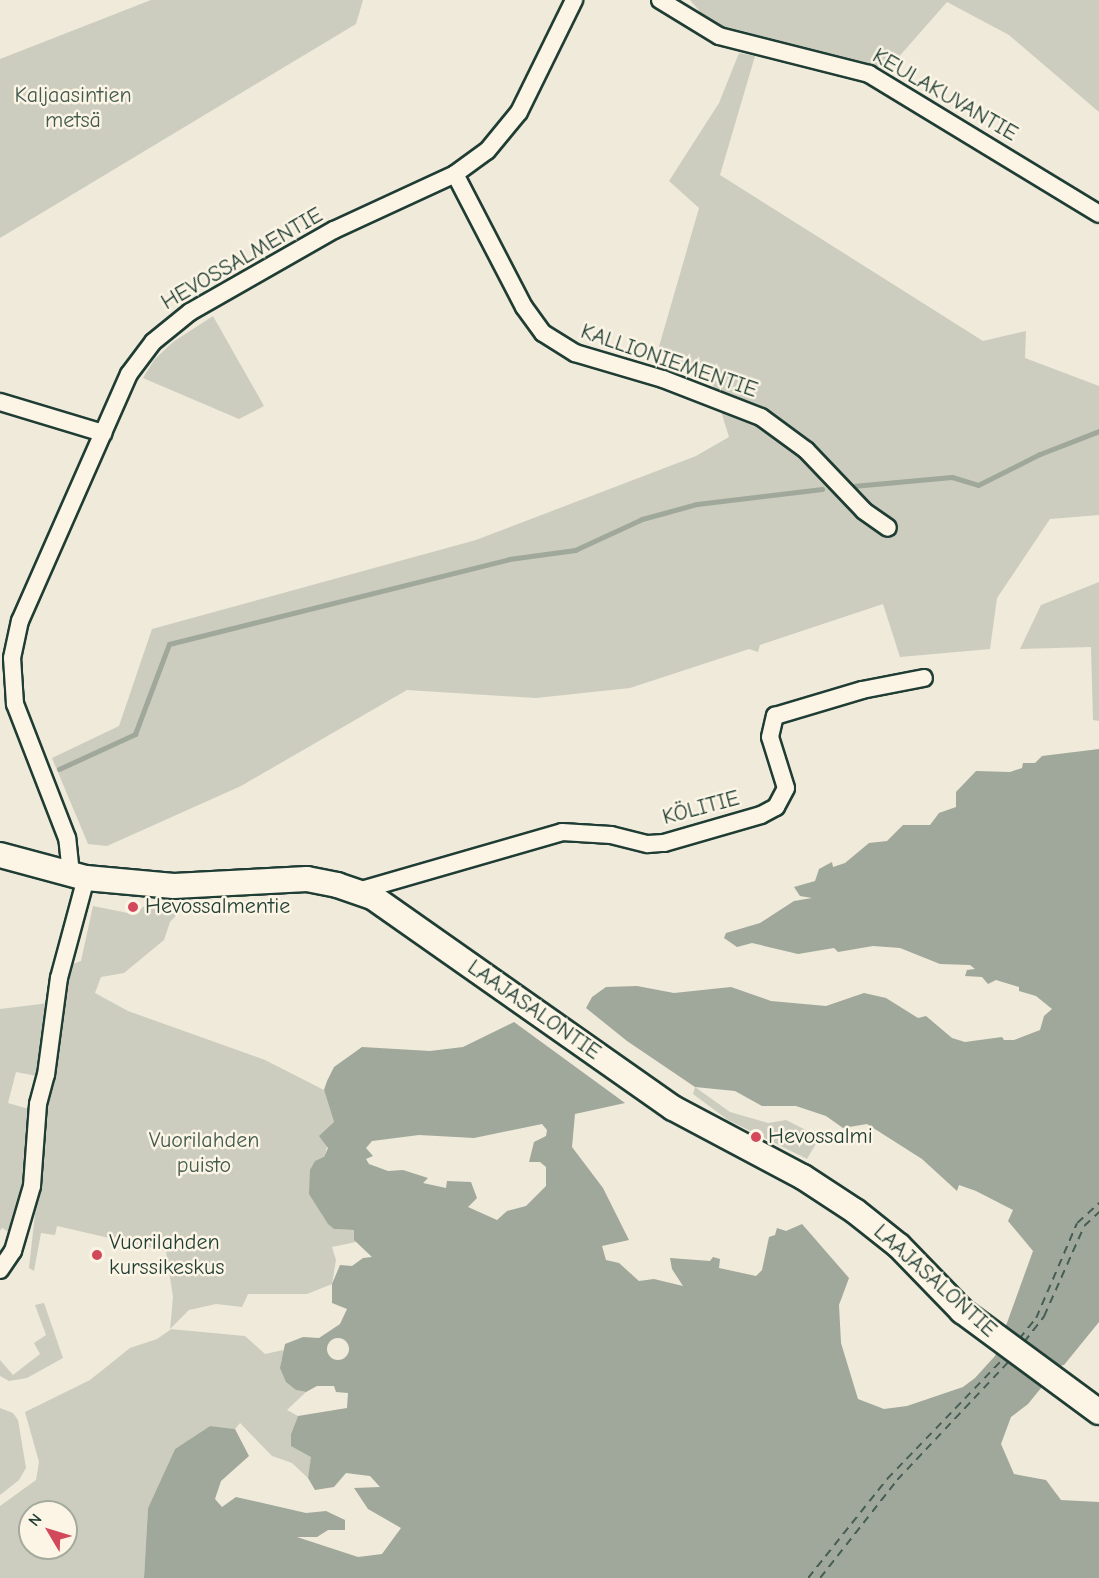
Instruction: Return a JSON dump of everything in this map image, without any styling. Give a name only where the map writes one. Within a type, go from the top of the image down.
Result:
[{"type":"main road","name":"LAAJASALONTIE","points":[[0,855],[79,876],[174,886],[307,879],[358,891],[397,912],[673,1108],[803,1177],[855,1211],[899,1246],[962,1311],[1097,1410]]},
{"type":"street","name":"HEVOSSALMENTIE","points":[[79,876],[67,838],[15,704],[12,658],[20,621],[137,361],[177,321],[303,247],[455,174],[487,151],[510,125],[574,0]]},
{"type":"street","name":"KEULAKUVANTIE","points":[[660,0],[719,36],[870,74],[1099,214]]},
{"type":"street","name":"KALLIONIEMENTIE","points":[[455,174],[524,307],[543,333],[575,353],[663,379],[761,417],[806,450],[864,512],[888,528]]},
{"type":"street","points":[[0,402],[103,433]]},
{"type":"street","name":"KÖLITIE","points":[[358,891],[562,832],[664,843],[761,815],[776,807],[786,788],[770,736],[775,716],[862,690],[924,678]]},
{"type":"street","points":[[0,1270],[13,1251],[32,1186],[38,1104],[79,876]]},
{"type":"green space","name":"Kaljaasintien metsä","points":[[151,0],[363,0],[356,24],[0,238],[0,59]]},
{"type":"green space","points":[[690,0],[1099,0],[1099,112],[1009,35],[947,2],[896,60],[888,77],[856,61],[744,36],[710,23]]},
{"type":"green space","points":[[739,53],[755,56],[720,175],[983,341],[1026,331],[1025,358],[1099,386],[1099,515],[1050,519],[997,598],[990,649],[900,657],[883,604],[760,645],[758,652],[749,649],[630,688],[536,698],[407,690],[241,786],[107,846],[88,844],[52,758],[119,726],[152,629],[476,540],[696,456],[729,437],[711,379],[658,350],[699,208],[669,181],[719,103]]},
{"type":"green space","points":[[213,316],[264,406],[239,419],[143,378],[154,360],[173,342]]},
{"type":"green space","points":[[1099,582],[1099,721],[1093,720],[1091,647],[1020,649],[1041,605]]},
{"type":"green space","name":"Vuorilahden puisto","points":[[189,902],[170,922],[164,940],[124,973],[101,977],[95,993],[128,1011],[265,1060],[324,1090],[334,1122],[324,1158],[322,1214],[334,1229],[354,1230],[356,1242],[332,1247],[336,1260],[332,1284],[307,1294],[248,1294],[242,1307],[216,1304],[189,1310],[170,1329],[173,1297],[166,1251],[57,1226],[55,1235],[41,1233],[34,1271],[29,1268],[41,1160],[44,1095],[54,1076],[55,1045],[68,966],[81,961],[93,906],[133,914],[146,905]]},
{"type":"green space","points":[[49,1003],[37,1076],[16,1072],[8,1103],[29,1109],[25,1185],[12,1234],[2,1228],[0,1231],[0,1009]]},
{"type":"green space","points":[[695,1087],[730,1112],[768,1123],[786,1120],[820,1137],[807,1159],[728,1120],[693,1094]]},
{"type":"green space","points":[[44,1303],[63,1358],[27,1378],[9,1381],[0,1376],[0,1360],[13,1375],[40,1354],[34,1343],[46,1335],[35,1305]]},
{"type":"green space","points":[[170,1329],[245,1336],[265,1354],[283,1350],[286,1354],[281,1361],[296,1390],[306,1392],[287,1410],[298,1416],[291,1434],[312,1457],[308,1478],[292,1463],[272,1456],[240,1423],[235,1429],[210,1426],[175,1449],[148,1508],[144,1578],[0,1578],[0,1506],[36,1480],[39,1462],[25,1412],[90,1380],[130,1348],[157,1339]]},
{"type":"green space","points":[[0,1408],[13,1413],[18,1420],[26,1468],[19,1480],[0,1495]]},
{"type":"shaded area","points":[[1099,749],[1099,1322],[1028,1404],[1011,1417],[1001,1444],[1014,1474],[1046,1480],[1061,1500],[1099,1502],[1099,1578],[144,1578],[148,1508],[175,1449],[210,1426],[235,1429],[249,1456],[221,1481],[215,1499],[222,1507],[236,1497],[306,1513],[326,1511],[345,1520],[345,1530],[328,1530],[317,1537],[297,1537],[358,1557],[382,1554],[401,1528],[368,1509],[354,1488],[380,1487],[370,1476],[346,1473],[334,1487],[315,1490],[308,1478],[311,1457],[291,1446],[291,1434],[298,1416],[347,1408],[348,1393],[336,1392],[334,1386],[317,1386],[306,1392],[296,1390],[286,1382],[280,1368],[285,1344],[303,1337],[319,1338],[340,1324],[347,1309],[332,1303],[332,1284],[340,1265],[352,1266],[363,1258],[372,1257],[354,1240],[354,1230],[334,1229],[328,1224],[309,1194],[310,1170],[315,1161],[324,1157],[328,1148],[319,1136],[334,1122],[324,1090],[327,1081],[334,1067],[362,1047],[430,1051],[463,1047],[514,1022],[625,1103],[575,1114],[572,1147],[603,1188],[629,1240],[602,1246],[606,1260],[619,1263],[639,1281],[654,1279],[683,1286],[672,1269],[670,1258],[710,1261],[713,1257],[720,1259],[719,1268],[756,1276],[762,1270],[769,1237],[775,1235],[777,1228],[786,1231],[802,1224],[849,1278],[839,1305],[841,1343],[858,1399],[884,1409],[907,1406],[963,1387],[975,1378],[995,1356],[1033,1251],[1008,1221],[1013,1210],[959,1185],[957,1191],[922,1159],[867,1124],[843,1128],[826,1116],[796,1106],[762,1106],[735,1091],[695,1087],[627,1041],[586,1008],[592,997],[606,987],[637,986],[674,993],[731,987],[771,1001],[826,1006],[864,993],[886,998],[918,1018],[926,1016],[952,1038],[965,1042],[1002,1037],[1004,1040],[1014,1040],[1040,1030],[1044,1016],[1052,1009],[1036,996],[1019,991],[1019,987],[996,980],[988,984],[982,977],[965,976],[967,970],[975,969],[970,965],[940,964],[900,948],[873,946],[838,952],[834,948],[798,954],[752,943],[737,947],[724,938],[726,933],[760,923],[794,901],[812,898],[800,896],[794,887],[815,881],[819,869],[832,862],[833,867],[845,863],[869,843],[887,841],[903,825],[930,825],[939,813],[956,807],[956,792],[976,771],[1010,772],[1022,768],[1023,763],[1035,763],[1042,756]],"holes":[[[542,1124],[547,1130],[546,1136],[534,1142],[529,1162],[540,1162],[546,1167],[546,1186],[526,1206],[507,1211],[497,1220],[468,1207],[477,1198],[471,1182],[447,1181],[446,1188],[423,1183],[428,1178],[403,1170],[388,1171],[369,1164],[366,1159],[373,1156],[366,1148],[372,1141],[419,1135],[474,1138]]]},
{"type":"pier","points":[[334,1338],[342,1338],[349,1345],[349,1353],[342,1360],[334,1360],[327,1353],[327,1345]]},
{"type":"waterway","points":[[853,486],[952,477],[978,485],[1040,454],[1099,431]]},
{"type":"waterway","points":[[59,769],[135,734],[169,644],[509,559],[575,550],[642,519],[697,504],[822,489]]},
{"type":"ferry route","points":[[1019,1339],[1036,1318],[1077,1223],[1099,1203]]},
{"type":"ferry route","points":[[1024,1342],[1044,1316],[1084,1226],[1099,1212]]},
{"type":"ferry route","points":[[808,1578],[887,1479],[1005,1357]]},
{"type":"ferry route","points":[[820,1578],[897,1480],[1010,1360]]},
{"type":"place","name":"Hevossalmentie","points":[[133,907]]},
{"type":"place","name":"Hevossalmi","points":[[756,1137]]},
{"type":"place","name":"Vuorilahden kurssikeskus","points":[[97,1255]]}]
